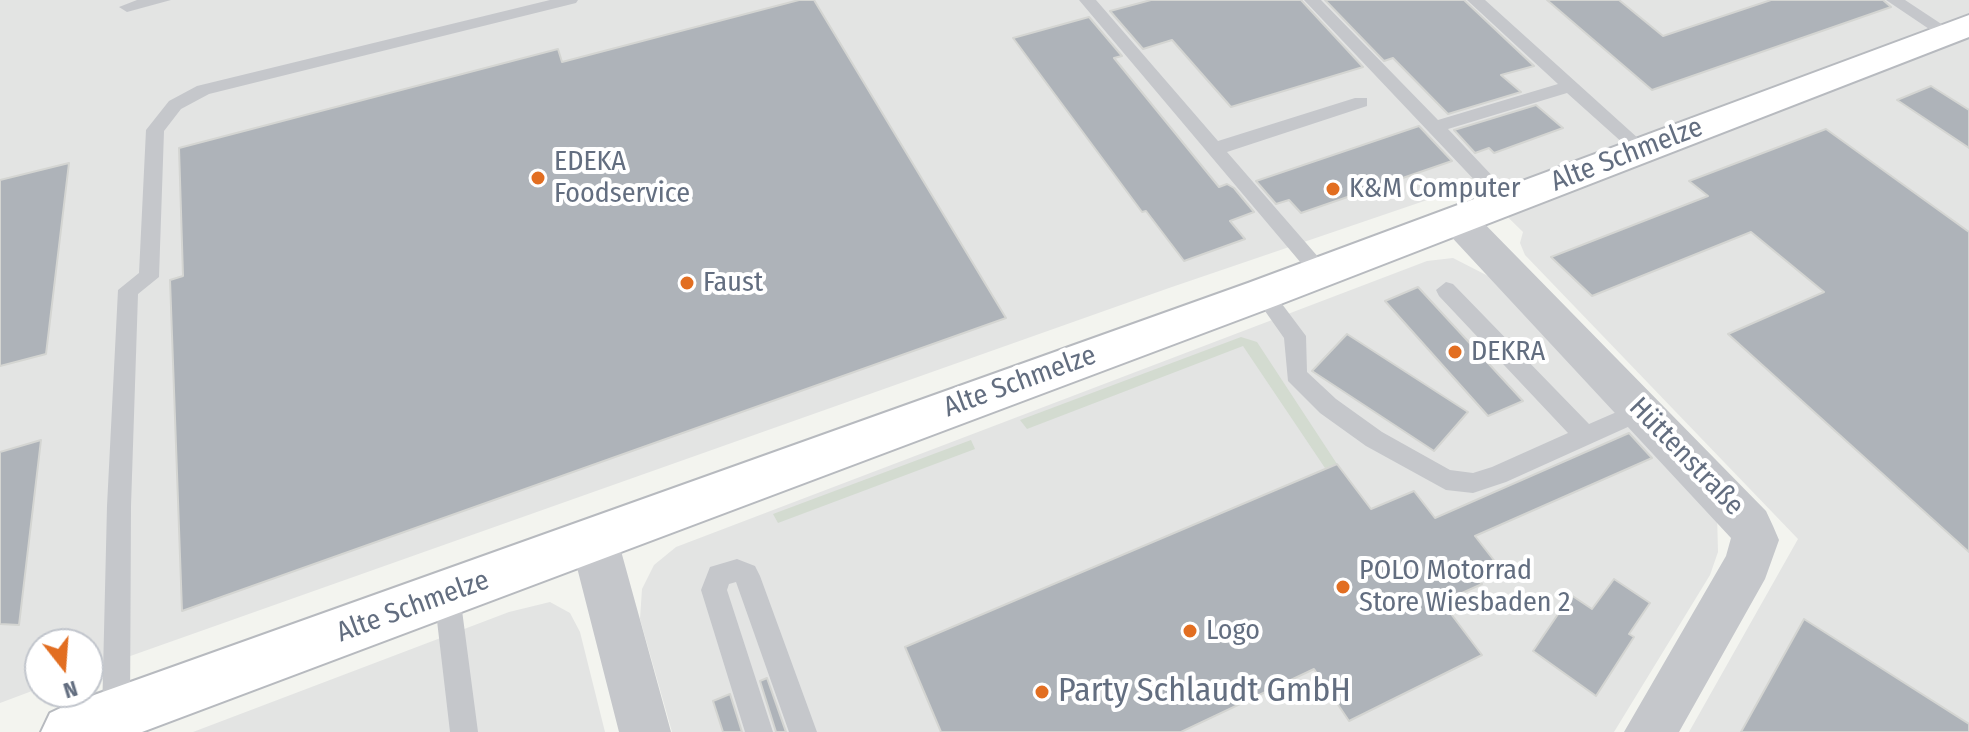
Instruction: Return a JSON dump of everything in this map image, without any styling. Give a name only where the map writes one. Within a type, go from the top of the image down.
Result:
[{"type":"street","name":"Alte Schmelze","points":[[69,732],[1263,294],[1958,29]]},
{"type":"street","name":"Hüttenstraße","points":[[1458,220],[1744,515],[1755,540],[1748,564],[1650,732]]},
{"type":"street","points":[[594,540],[645,732]]},
{"type":"lane","points":[[127,7],[163,0]]},
{"type":"lane","points":[[116,716],[119,506],[128,290],[149,277],[155,130],[175,105],[203,90],[570,0]]},
{"type":"lane","points":[[1087,0],[1319,271]]},
{"type":"lane","points":[[1312,0],[1506,201]]},
{"type":"lane","points":[[1475,0],[1641,149]]},
{"type":"lane","points":[[1894,0],[1958,29]]},
{"type":"lane","points":[[1434,127],[1570,86]]},
{"type":"lane","points":[[1215,149],[1361,102]]},
{"type":"lane","points":[[1446,290],[1586,436]]},
{"type":"lane","points":[[1263,294],[1295,336],[1296,375],[1328,406],[1374,439],[1446,480],[1473,483],[1498,475],[1642,410]]},
{"type":"lane","points":[[759,732],[714,590],[719,575],[737,570],[746,574],[751,584],[803,732]]},
{"type":"lane","points":[[447,595],[464,732]]},
{"type":"shaded area","points":[[0,0],[1969,0],[1969,732],[1689,732],[1798,539],[1525,255],[1520,243],[1523,232],[1474,184],[1169,288],[104,665],[104,628],[24,628],[24,694],[0,703]]},
{"type":"shaded area","points":[[1453,258],[1496,280],[1717,513],[1718,552],[1710,575],[1614,732],[672,732],[640,619],[642,589],[654,565],[676,547],[1427,261]]},
{"type":"shaded area","points":[[1241,337],[1257,342],[1337,464],[1325,468],[1243,346],[1027,429],[1020,420]]},
{"type":"shaded area","points":[[971,440],[975,449],[778,523],[773,514]]},
{"type":"shaded area","points":[[550,602],[570,613],[580,632],[605,732],[193,732],[509,612]]},
{"type":"building","points":[[799,0],[814,0],[1006,318],[182,611],[170,280],[183,276],[179,148],[558,49],[562,62]]},
{"type":"building","points":[[1151,0],[1301,0],[1363,67],[1231,107],[1172,40],[1143,49],[1110,11]]},
{"type":"building","points":[[1325,0],[1464,0],[1534,66],[1501,75],[1521,92],[1448,114],[1393,58],[1384,61]]},
{"type":"building","points":[[1547,0],[1619,0],[1663,36],[1771,0],[1883,0],[1891,7],[1652,90]]},
{"type":"building","points":[[1089,17],[1122,56],[1114,58],[1219,187],[1227,184],[1234,188],[1254,212],[1230,221],[1245,239],[1184,261],[1146,211],[1142,212],[1013,38]]},
{"type":"building","points":[[1931,86],[1969,110],[1969,148],[1897,100]]},
{"type":"building","points":[[1536,105],[1563,128],[1494,153],[1489,148],[1475,153],[1454,130]]},
{"type":"building","points":[[1419,126],[1452,161],[1301,213],[1289,200],[1276,204],[1256,181]]},
{"type":"building","points":[[1826,129],[1969,232],[1969,552],[1728,334],[1824,292],[1751,232],[1592,296],[1551,257],[1708,196],[1689,181]]},
{"type":"building","points":[[69,163],[46,354],[0,366],[0,180]]},
{"type":"building","points":[[1418,287],[1523,401],[1488,416],[1385,301]]},
{"type":"building","points":[[1347,334],[1468,412],[1434,451],[1312,371]]},
{"type":"building","points":[[1629,433],[1652,458],[1475,536],[1500,568],[1477,579],[1482,584],[1442,602],[1482,655],[1349,721],[1314,669],[1181,732],[941,732],[905,647],[1337,464],[1371,509],[1414,491],[1435,518]]},
{"type":"building","points":[[41,440],[19,625],[0,624],[0,452]]},
{"type":"building","points":[[1614,579],[1650,603],[1629,634],[1634,637],[1596,696],[1533,651],[1571,595],[1592,609]]},
{"type":"building","points":[[1804,619],[1969,724],[1969,732],[1741,732]]},
{"type":"building","points":[[767,678],[786,732],[776,732],[760,681]]},
{"type":"building","points":[[730,694],[742,732],[723,732],[713,701]]},
{"type":"place","name":"EDEKA Foodservice","points":[[538,178]]},
{"type":"place","name":"K&M Computer","points":[[1333,189]]},
{"type":"place","name":"Faust","points":[[687,283]]},
{"type":"place","name":"DEKRA","points":[[1455,352]]},
{"type":"place","name":"POLO Motorrad Store Wiesbaden 2","points":[[1343,587]]},
{"type":"place","name":"Logo","points":[[1190,631]]},
{"type":"place","name":"Party Schlaudt GmbH","points":[[1042,692]]}]
